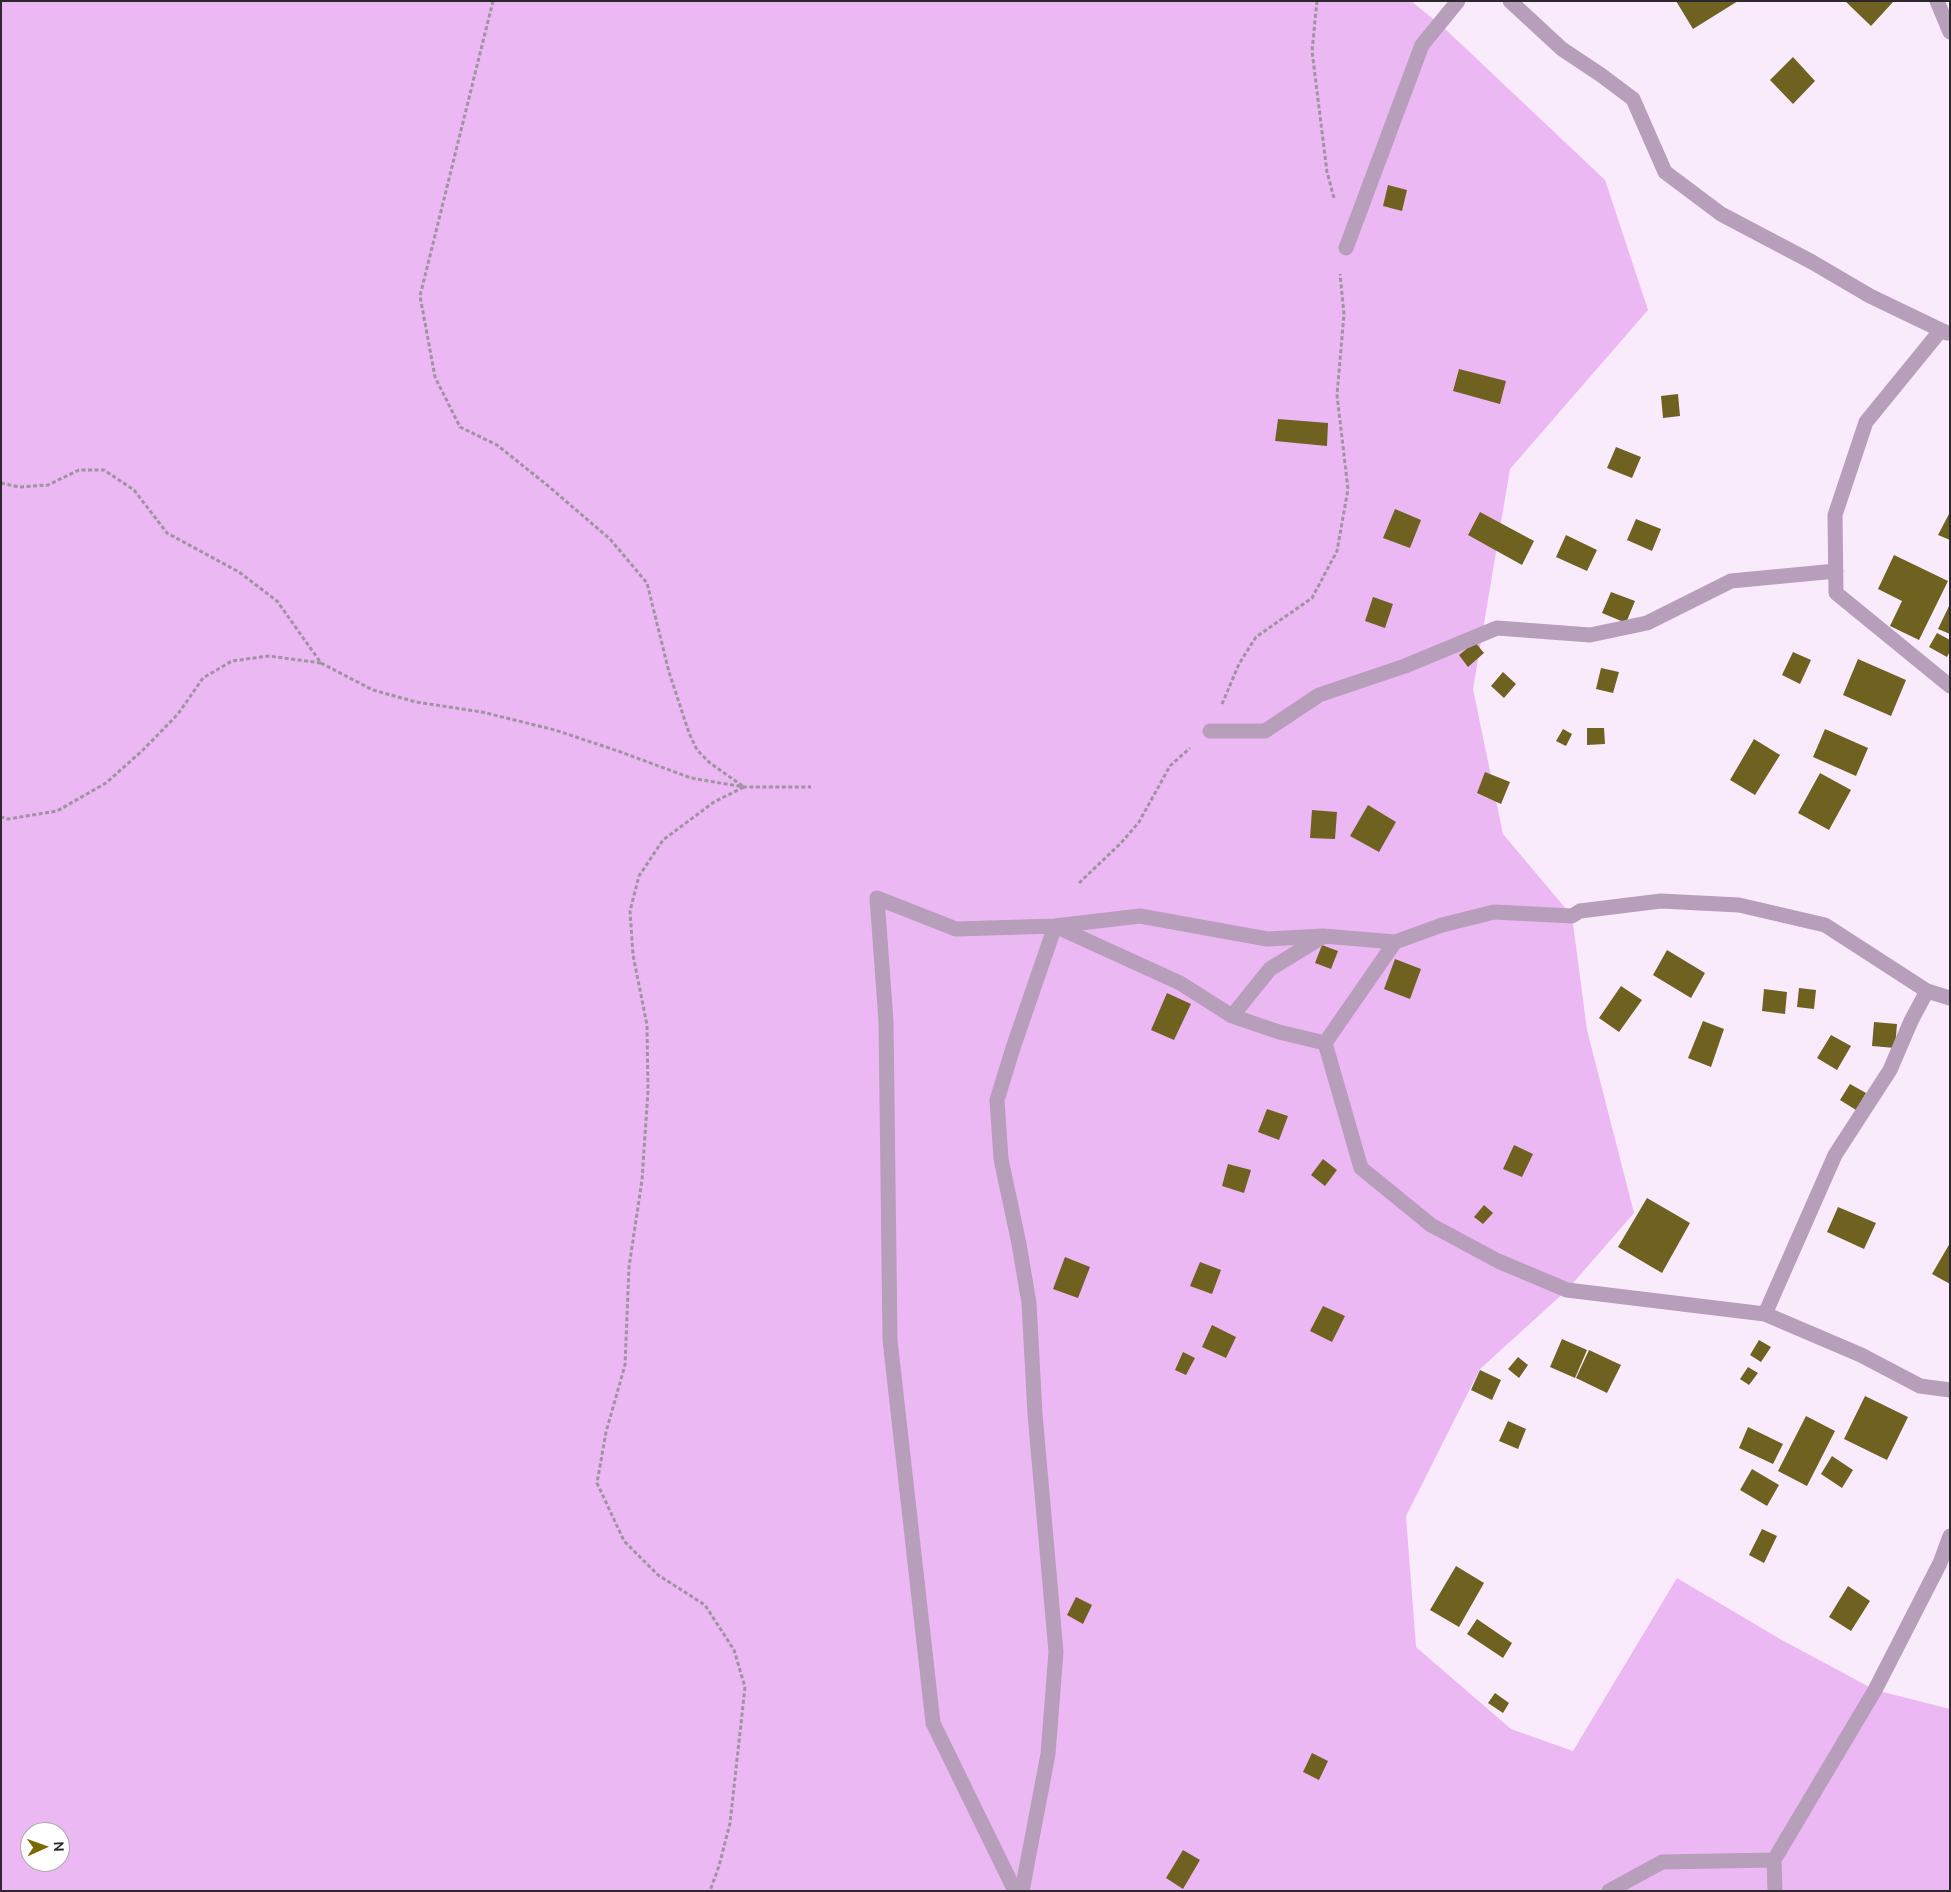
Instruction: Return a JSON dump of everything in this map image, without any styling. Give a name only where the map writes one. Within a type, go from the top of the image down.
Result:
[{"type":"street","points":[[1346,248],[1422,45],[1458,1]]},
{"type":"street","points":[[1510,1],[1562,49],[1633,99],[1666,172],[1721,214],[1812,262],[1870,296],[1945,332],[1866,422],[1835,516],[1836,592],[1950,686]]},
{"type":"street","points":[[1939,2],[1950,32]]},
{"type":"street","points":[[1210,731],[1265,731],[1319,695],[1405,666],[1498,628],[1590,635],[1647,623],[1731,581],[1836,571]]},
{"type":"street","points":[[1015,1891],[933,1723],[890,1340],[886,1021],[878,898],[956,928],[1055,926],[1140,916],[1267,938],[1323,936],[1395,942],[1442,926],[1494,912],[1572,916],[1580,910],[1661,901],[1739,905],[1825,925],[1927,991],[1950,998]]},
{"type":"street","points":[[1055,926],[1180,983],[1232,1016],[1279,1032],[1326,1043]]},
{"type":"street","points":[[1022,1891],[1048,1754],[1056,1652],[1035,1414],[1029,1303],[1001,1159],[997,1100],[1012,1048],[1055,926]]},
{"type":"street","points":[[1232,1016],[1270,969],[1323,936]]},
{"type":"street","points":[[1395,942],[1326,1043],[1361,1168],[1431,1225],[1498,1261],[1567,1290],[1765,1314],[1861,1355],[1920,1386],[1950,1390]]},
{"type":"street","points":[[1765,1314],[1835,1155],[1890,1070],[1911,1021],[1927,991]]},
{"type":"street","points":[[1775,1891],[1774,1860],[1875,1690],[1940,1564],[1950,1536]]},
{"type":"street","points":[[1608,1891],[1662,1862],[1774,1860]]},
{"type":"path","points":[[493,1],[420,296],[435,377],[460,427],[497,445],[547,485],[610,539],[647,583],[669,672],[689,733],[697,750],[710,763],[744,787]]},
{"type":"path","points":[[1317,1],[1312,51],[1327,172],[1334,201]]},
{"type":"path","points":[[1079,883],[1121,843],[1139,822],[1170,766],[1210,731],[1238,664],[1256,638],[1312,598],[1337,551],[1348,489],[1337,395],[1344,314],[1339,266],[1346,248]]},
{"type":"path","points":[[1,483],[19,487],[48,485],[79,470],[104,470],[134,490],[167,533],[239,572],[277,602],[320,662]]},
{"type":"path","points":[[1,817],[8,819],[57,811],[106,783],[143,750],[178,714],[203,678],[232,661],[269,656],[320,662],[373,690],[416,702],[482,712],[555,730],[691,778],[744,787],[811,787]]},
{"type":"path","points":[[710,1891],[719,1866],[730,1822],[745,1687],[734,1650],[705,1605],[658,1575],[624,1540],[597,1483],[606,1432],[625,1365],[629,1267],[642,1180],[648,1091],[647,1025],[633,955],[630,912],[639,876],[663,840],[714,802],[744,787]]},
{"type":"shaded area","points":[[1,1],[1411,1],[1442,26],[1605,180],[1648,310],[1510,469],[1473,689],[1503,834],[1572,916],[1587,1030],[1634,1213],[1567,1290],[1480,1369],[1406,1516],[1416,1647],[1511,1729],[1573,1751],[1677,1578],[1780,1639],[1875,1690],[1950,1709],[1950,1891],[1,1891]]},
{"type":"building","points":[[1676,1],[1738,1],[1693,29]]},
{"type":"building","points":[[1845,1],[1892,1],[1893,2],[1871,26]]},
{"type":"building","points":[[1793,57],[1815,81],[1793,104],[1770,80]]},
{"type":"building","points":[[1388,185],[1407,190],[1402,211],[1383,206]]},
{"type":"building","points":[[1459,369],[1506,381],[1500,404],[1453,391]]},
{"type":"building","points":[[1678,394],[1680,416],[1663,418],[1661,396]]},
{"type":"building","points":[[1278,419],[1328,423],[1327,446],[1275,441]]},
{"type":"building","points":[[1616,447],[1641,457],[1632,478],[1607,468]]},
{"type":"building","points":[[1395,509],[1421,520],[1410,548],[1383,538]]},
{"type":"building","points":[[1480,512],[1534,541],[1522,565],[1468,535]]},
{"type":"building","points":[[1950,512],[1950,540],[1938,535]]},
{"type":"building","points":[[1636,519],[1661,529],[1652,551],[1627,540]]},
{"type":"building","points":[[1566,535],[1597,550],[1587,571],[1556,557]]},
{"type":"building","points":[[1894,555],[1948,581],[1919,640],[1890,626],[1902,601],[1878,589]]},
{"type":"building","points":[[1611,592],[1635,601],[1626,623],[1602,613]]},
{"type":"building","points":[[1373,597],[1393,604],[1385,628],[1365,621]]},
{"type":"building","points":[[1950,604],[1950,634],[1938,629]]},
{"type":"building","points":[[1937,633],[1950,640],[1950,651],[1947,657],[1929,647]]},
{"type":"building","points":[[1475,642],[1484,653],[1468,667],[1459,655]]},
{"type":"building","points":[[1793,652],[1811,660],[1800,684],[1782,675]]},
{"type":"building","points":[[1858,659],[1906,680],[1891,716],[1843,695]]},
{"type":"building","points":[[1601,668],[1619,672],[1613,693],[1596,689]]},
{"type":"building","points":[[1503,672],[1516,684],[1504,698],[1491,686]]},
{"type":"building","points":[[1587,728],[1604,728],[1605,744],[1587,745]]},
{"type":"building","points":[[1563,729],[1572,734],[1566,746],[1556,741]]},
{"type":"building","points":[[1825,729],[1868,748],[1856,776],[1813,757]]},
{"type":"building","points":[[1754,739],[1780,755],[1755,795],[1730,780]]},
{"type":"building","points":[[1485,772],[1510,782],[1501,804],[1477,793]]},
{"type":"building","points":[[1820,773],[1851,790],[1829,830],[1798,813]]},
{"type":"building","points":[[1368,805],[1396,822],[1379,852],[1350,836]]},
{"type":"building","points":[[1312,810],[1337,812],[1335,839],[1310,838]]},
{"type":"building","points":[[1322,945],[1338,951],[1331,969],[1315,963]]},
{"type":"building","points":[[1667,950],[1705,973],[1691,998],[1653,975]]},
{"type":"building","points":[[1395,959],[1421,969],[1410,999],[1384,989]]},
{"type":"building","points":[[1621,986],[1642,1000],[1619,1032],[1599,1018]]},
{"type":"building","points":[[1799,988],[1816,990],[1814,1009],[1797,1007]]},
{"type":"building","points":[[1764,989],[1787,992],[1785,1014],[1762,1011]]},
{"type":"building","points":[[1167,993],[1191,1004],[1174,1040],[1151,1030]]},
{"type":"building","points":[[1703,1021],[1724,1029],[1711,1067],[1688,1058]]},
{"type":"building","points":[[1874,1022],[1897,1024],[1895,1048],[1872,1046]]},
{"type":"building","points":[[1831,1035],[1851,1046],[1837,1070],[1817,1058]]},
{"type":"building","points":[[1850,1084],[1866,1093],[1856,1110],[1840,1100]]},
{"type":"building","points":[[1267,1109],[1288,1116],[1279,1140],[1258,1132]]},
{"type":"building","points":[[1514,1145],[1533,1154],[1522,1177],[1503,1169]]},
{"type":"building","points":[[1323,1159],[1337,1170],[1325,1186],[1311,1175]]},
{"type":"building","points":[[1228,1164],[1251,1170],[1244,1193],[1222,1186]]},
{"type":"building","points":[[1647,1198],[1690,1223],[1662,1273],[1618,1247]]},
{"type":"building","points":[[1484,1205],[1493,1213],[1483,1224],[1474,1217]]},
{"type":"building","points":[[1838,1207],[1876,1223],[1864,1249],[1827,1232]]},
{"type":"building","points":[[1950,1243],[1950,1284],[1932,1274]]},
{"type":"building","points":[[1065,1257],[1090,1267],[1078,1298],[1053,1289]]},
{"type":"building","points":[[1200,1262],[1221,1270],[1212,1294],[1190,1286]]},
{"type":"building","points":[[1323,1306],[1345,1316],[1332,1342],[1310,1331]]},
{"type":"building","points":[[1212,1325],[1236,1337],[1226,1358],[1202,1347]]},
{"type":"building","points":[[1562,1339],[1587,1350],[1575,1378],[1550,1367]]},
{"type":"building","points":[[1759,1340],[1771,1347],[1761,1362],[1750,1355]]},
{"type":"building","points":[[1589,1350],[1621,1365],[1607,1393],[1576,1378]]},
{"type":"building","points":[[1183,1352],[1195,1358],[1186,1375],[1175,1370]]},
{"type":"building","points":[[1518,1357],[1528,1365],[1519,1378],[1508,1369]]},
{"type":"building","points":[[1748,1367],[1758,1373],[1749,1385],[1740,1379]]},
{"type":"building","points":[[1480,1370],[1501,1380],[1492,1400],[1471,1390]]},
{"type":"building","points":[[1865,1396],[1908,1417],[1887,1460],[1844,1439]]},
{"type":"building","points":[[1806,1416],[1835,1431],[1807,1486],[1778,1471]]},
{"type":"building","points":[[1508,1421],[1526,1429],[1518,1449],[1499,1441]]},
{"type":"building","points":[[1748,1427],[1783,1444],[1773,1464],[1739,1448]]},
{"type":"building","points":[[1832,1456],[1853,1470],[1842,1488],[1821,1474]]},
{"type":"building","points":[[1752,1469],[1779,1485],[1767,1506],[1740,1490]]},
{"type":"building","points":[[1762,1529],[1777,1536],[1764,1563],[1749,1555]]},
{"type":"building","points":[[1456,1566],[1484,1583],[1459,1627],[1430,1610]]},
{"type":"building","points":[[1848,1586],[1870,1601],[1851,1631],[1829,1617]]},
{"type":"building","points":[[1076,1597],[1092,1605],[1083,1624],[1067,1615]]},
{"type":"building","points":[[1477,1619],[1512,1643],[1503,1658],[1467,1634]]},
{"type":"building","points":[[1495,1693],[1509,1703],[1503,1713],[1488,1703]]},
{"type":"building","points":[[1312,1753],[1328,1761],[1319,1780],[1303,1772]]},
{"type":"building","points":[[1183,1850],[1200,1860],[1183,1889],[1166,1878]]}]
